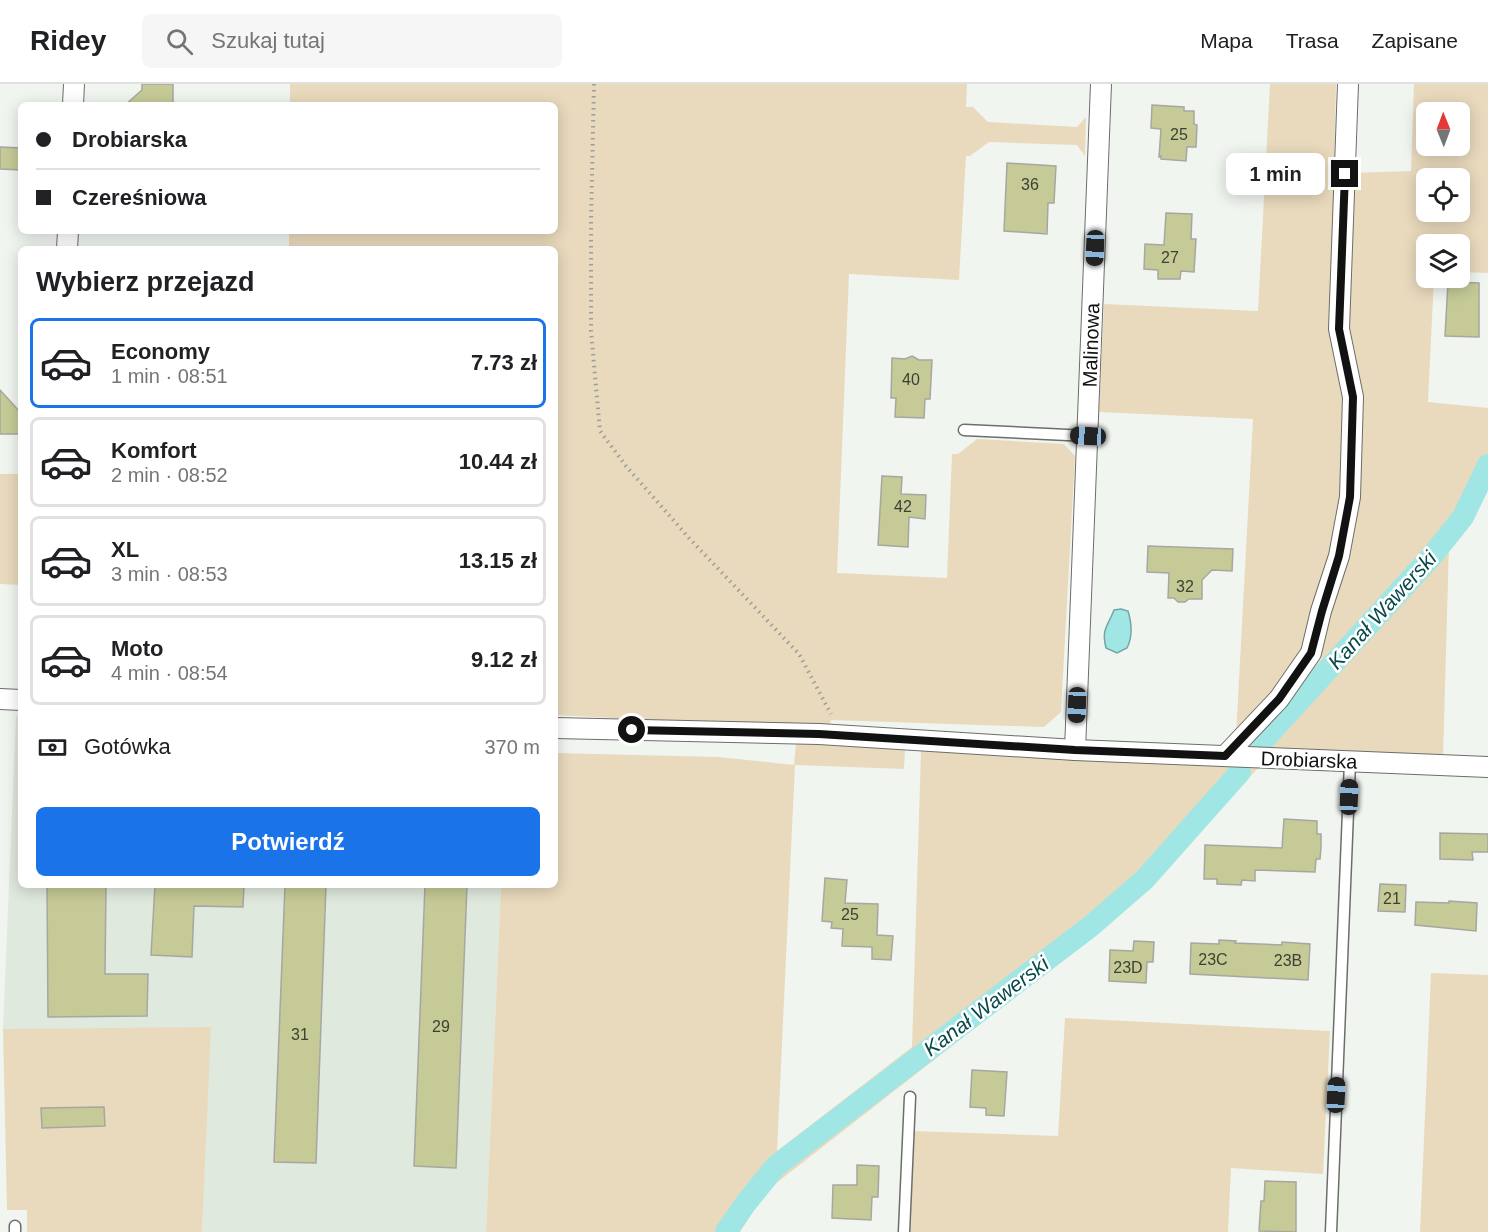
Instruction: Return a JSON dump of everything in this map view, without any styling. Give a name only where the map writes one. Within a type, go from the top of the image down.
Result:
[{"type":"street","points":[[73,102],[74,84]]},
{"type":"street","name":"Malinowa","points":[[1075,750],[1101,84]]},
{"type":"street","points":[[1225,756],[1279,699],[1311,653],[1339,556],[1350,497],[1353,397],[1339,329],[1348,84]]},
{"type":"street","points":[[0,699],[18,700]]},
{"type":"street","name":"Drobiarska","points":[[558,728],[842,736],[1075,750],[1488,767]]},
{"type":"lane","points":[[964,430],[1088,436]]},
{"type":"lane","points":[[1331,1232],[1350,762]]},
{"type":"lane","points":[[904,1232],[910,1097]]},
{"type":"path","points":[[594,84],[591,331],[600,431],[626,466],[689,538],[799,654],[842,736]]},
{"type":"shaded area","points":[[290,84],[967,84],[966,107],[973,107],[988,122],[1077,127],[1086,117],[1085,156],[1077,145],[989,142],[970,156],[966,156],[959,280],[849,274],[837,573],[947,578],[952,454],[958,454],[977,439],[1064,444],[1075,456],[1061,712],[1044,727],[831,720],[829,729],[558,715],[558,246],[289,246],[289,234],[558,234],[558,102],[290,102]]},
{"type":"shaded area","points":[[1270,84],[1336,84],[1331,323],[1346,393],[1341,515],[1308,640],[1297,664],[1236,736],[1253,419],[1099,412],[1104,304],[1258,311]]},
{"type":"shaded area","points":[[1414,84],[1488,84],[1488,273],[1470,272],[1470,234],[1416,234],[1416,288],[1434,288],[1428,402],[1488,408],[1488,483],[1468,523],[1449,544],[1443,759],[1245,747],[1322,658],[1318,644],[1353,522],[1346,336],[1352,173],[1411,171]]},
{"type":"shaded area","points":[[0,474],[18,474],[18,585],[0,584]]},
{"type":"shaded area","points":[[16,715],[18,717],[18,888],[501,888],[486,1232],[202,1232],[210,1028],[3,1029]]},
{"type":"shaded area","points":[[796,743],[905,750],[904,769],[795,765],[777,1151],[912,1047],[921,751],[1258,768],[1141,896],[764,1193],[740,1232],[486,1232],[501,888],[558,888],[558,753],[719,757],[794,765]]},
{"type":"shaded area","points":[[1431,973],[1488,975],[1488,1232],[1420,1232]]},
{"type":"shaded area","points":[[1065,1018],[1330,1031],[1323,1174],[1231,1168],[1228,1232],[909,1232],[913,1131],[1058,1136]]},
{"type":"shaded area","points":[[211,1027],[202,1232],[27,1232],[27,1210],[7,1210],[3,1029]]},
{"type":"water","points":[[1114,610],[1128,611],[1131,634],[1127,648],[1117,653],[1106,648],[1104,636]]},
{"type":"building","points":[[142,84],[173,84],[173,102],[128,102],[142,90]]},
{"type":"building","points":[[1152,105],[1184,107],[1184,111],[1194,111],[1194,124],[1197,125],[1196,147],[1187,147],[1186,161],[1159,157],[1161,129],[1151,128]]},
{"type":"building","points":[[0,147],[18,148],[18,170],[0,169]]},
{"type":"building","points":[[1007,163],[1056,166],[1054,203],[1048,203],[1047,234],[1004,231]]},
{"type":"building","points":[[1166,213],[1192,214],[1191,239],[1196,239],[1194,272],[1181,271],[1180,279],[1158,279],[1158,270],[1144,269],[1145,244],[1164,245]]},
{"type":"building","points":[[1470,283],[1479,283],[1479,337],[1445,336],[1448,288],[1470,288]]},
{"type":"building","points":[[912,356],[919,360],[932,360],[930,399],[925,399],[924,418],[895,417],[896,398],[891,398],[892,358],[905,359]]},
{"type":"building","points":[[0,390],[18,410],[18,434],[0,434]]},
{"type":"building","points":[[882,476],[902,477],[901,494],[926,495],[925,519],[909,517],[908,547],[878,545]]},
{"type":"building","points":[[1148,546],[1233,549],[1232,571],[1212,570],[1202,580],[1202,599],[1178,602],[1174,598],[1168,598],[1169,573],[1147,572]]},
{"type":"building","points":[[1284,819],[1317,821],[1317,834],[1321,834],[1321,847],[1320,859],[1316,859],[1315,872],[1255,870],[1255,881],[1242,880],[1241,885],[1217,884],[1217,879],[1204,879],[1205,845],[1282,848]]},
{"type":"building","points":[[1440,833],[1488,834],[1488,852],[1472,852],[1473,860],[1440,859]]},
{"type":"building","points":[[825,878],[847,880],[845,903],[878,904],[877,935],[893,936],[891,960],[872,959],[872,947],[842,946],[843,929],[831,928],[832,922],[822,921]]},
{"type":"building","points":[[1380,884],[1406,885],[1405,912],[1378,911]]},
{"type":"building","points":[[47,888],[106,888],[105,974],[148,974],[147,1016],[48,1017]]},
{"type":"building","points":[[155,888],[244,888],[243,907],[194,906],[192,957],[151,955]]},
{"type":"building","points":[[285,888],[326,888],[316,1163],[274,1162]]},
{"type":"building","points":[[425,888],[467,888],[456,1168],[414,1166]]},
{"type":"building","points":[[1449,901],[1477,903],[1476,931],[1415,925],[1416,902],[1449,903]]},
{"type":"building","points":[[1219,940],[1236,941],[1235,943],[1310,944],[1308,980],[1190,974],[1191,943],[1219,944]]},
{"type":"building","points":[[1134,941],[1154,942],[1153,962],[1147,962],[1146,983],[1109,981],[1110,950],[1133,951]]},
{"type":"building","points":[[972,1070],[1007,1072],[1004,1116],[986,1115],[986,1108],[970,1107]]},
{"type":"building","points":[[104,1107],[105,1126],[42,1128],[41,1108]]},
{"type":"building","points":[[857,1165],[879,1166],[878,1197],[872,1197],[871,1220],[832,1218],[833,1185],[857,1185]]},
{"type":"building","points":[[1265,1181],[1296,1182],[1296,1232],[1259,1231]]},
{"type":"waterway","name":"Kanał Wawerski","points":[[1260,744],[1431,557],[1463,517],[1488,465]]},
{"type":"waterway","name":"Kanał Wawerski","points":[[726,1232],[776,1166],[1091,926],[1145,879],[1240,772]]},
{"type":"route","points":[[632,730],[819,734],[1075,750],[1225,756],[1279,699],[1296,678],[1311,653],[1339,556],[1350,497],[1353,397],[1339,329],[1345,174]]}]
